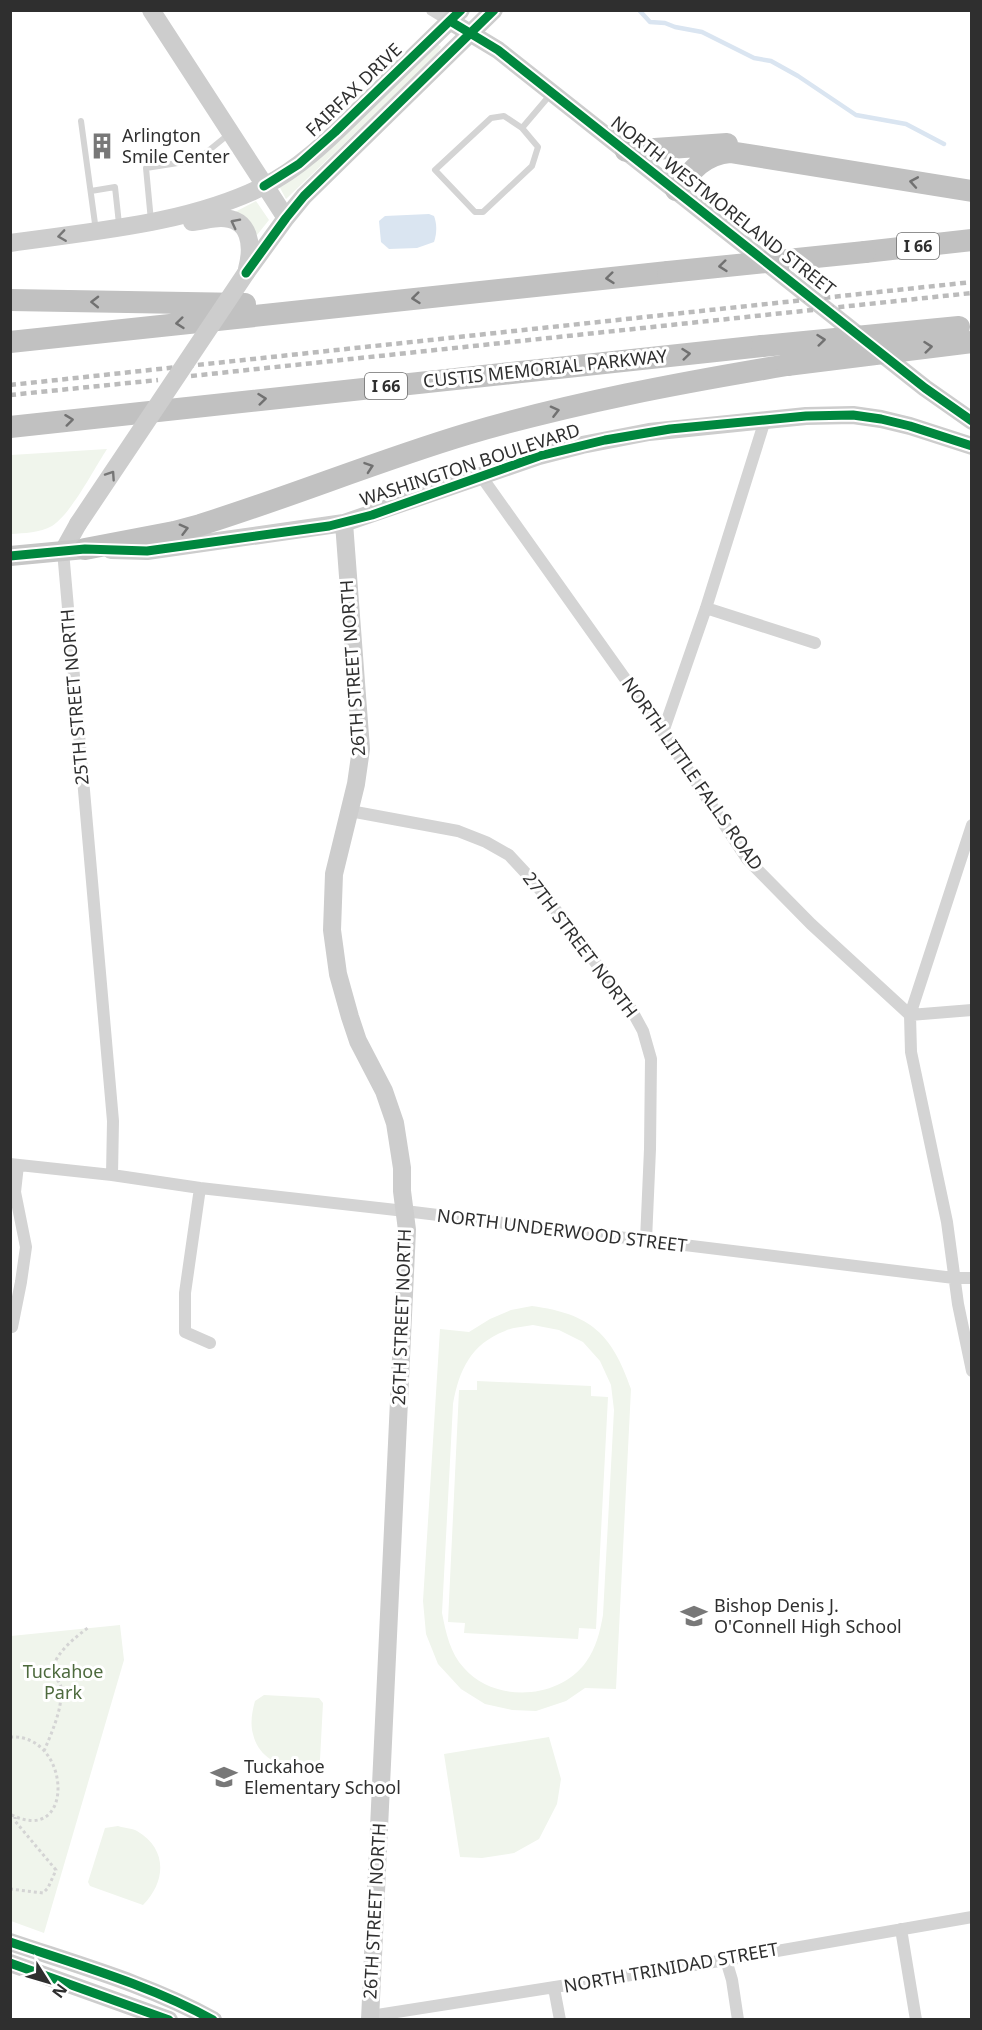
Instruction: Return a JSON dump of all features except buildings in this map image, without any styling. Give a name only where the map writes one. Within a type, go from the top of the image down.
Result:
[{"type":"highway","points":[[626,150],[712,144],[747,145],[789,153],[834,167]]},
{"type":"highway","points":[[676,189],[699,163],[723,152],[746,153],[972,191]]},
{"type":"highway","name":"I 66","points":[[10,342],[972,240]]},
{"type":"highway","points":[[10,300],[160,304],[364,304]]},
{"type":"highway","points":[[85,549],[200,525],[426,447],[525,418],[643,391],[787,365],[891,351],[967,332]]},
{"type":"highway","name":"CUSTIS MEMORIAL PARKWAY","points":[[10,427],[762,346],[967,332]]},
{"type":"main road","points":[[151,10],[286,218]]},
{"type":"main road","points":[[63,551],[78,524],[246,273],[286,218],[304,196],[494,10]]},
{"type":"main road","name":"NORTH WESTMORELAND STREET","points":[[456,16],[471,33],[492,45],[926,388],[972,421]]},
{"type":"main road","name":"FAIRFAX DRIVE","points":[[10,243],[151,223],[214,206],[264,186],[299,164],[456,16]]},
{"type":"main road","points":[[151,223],[192,222],[219,218],[236,221],[244,227],[250,238],[251,252],[246,273]]},
{"type":"main road","name":"WASHINGTON BOULEVARD","points":[[10,556],[85,549],[147,551],[344,523],[539,456],[649,432],[837,414],[868,417],[910,426],[972,446]]},
{"type":"main road","name":"26TH STREET NORTH","points":[[344,523],[361,738],[360,768],[333,880],[332,930],[335,960],[354,1031],[384,1091],[395,1123],[403,1171],[402,1191],[407,1230],[370,2018]]},
{"type":"main road","points":[[10,1942],[130,1983],[213,2019]]},
{"type":"main road","points":[[10,1963],[169,2019]]},
{"type":"street","points":[[432,10],[456,16]]},
{"type":"street","points":[[663,732],[706,608],[765,420]]},
{"type":"street","name":"NORTH LITTLE FALLS ROAD","points":[[481,476],[663,732],[747,859],[811,924],[910,1015]]},
{"type":"street","name":"25TH STREET NORTH","points":[[63,551],[113,1121],[112,1174]]},
{"type":"street","points":[[706,608],[815,643]]},
{"type":"street","name":"27TH STREET NORTH","points":[[350,811],[458,831],[486,842],[508,855],[535,883],[631,1009],[643,1030],[651,1059],[646,1240]]},
{"type":"street","points":[[972,825],[910,1015],[911,1052],[947,1222],[954,1278],[972,1371]]},
{"type":"street","points":[[910,1015],[972,1011]]},
{"type":"street","points":[[12,1327],[26,1247],[15,1192],[14,1165]]},
{"type":"street","name":"NORTH UNDERWOOD STREET","points":[[14,1165],[112,1174],[200,1188],[646,1240],[841,1266],[972,1278]]},
{"type":"street","points":[[200,1188],[185,1293],[185,1332],[210,1343]]},
{"type":"street","name":"NORTH TRINIDAD STREET","points":[[370,2018],[972,1917]]},
{"type":"street","points":[[901,1929],[916,2019]]},
{"type":"street","points":[[726,1960],[732,1980],[738,2019]]},
{"type":"street","points":[[555,1988],[560,2019]]},
{"type":"lane","points":[[522,128],[552,92]]},
{"type":"lane","points":[[504,116],[522,128],[538,147],[532,166],[483,212],[475,212],[435,170],[491,118],[504,116]]},
{"type":"lane","points":[[81,121],[96,231]]},
{"type":"lane","points":[[151,223],[146,168],[197,159],[230,134]]},
{"type":"lane","points":[[91,191],[115,187],[119,227]]},
{"type":"path","points":[[44,1751],[54,1725],[61,1685],[54,1674],[54,1663],[70,1642],[89,1627]]},
{"type":"path","points":[[10,1737],[22,1737],[44,1751],[58,1778],[56,1806],[43,1820],[31,1821],[13,1815]]},
{"type":"path","points":[[10,1890],[43,1893],[48,1888],[56,1870],[15,1821],[13,1815]]},
{"type":"green space","points":[[437,43],[441,47],[435,57],[286,199],[279,186]]},
{"type":"green space","points":[[256,201],[269,220],[257,235],[235,212]]},
{"type":"green space","points":[[107,449],[74,502],[59,520],[42,530],[11,534],[11,455]]},
{"type":"green space","points":[[532,1306],[570,1315],[584,1321],[607,1341],[616,1354],[631,1389],[616,1689],[585,1688],[566,1701],[536,1711],[512,1710],[485,1704],[461,1689],[438,1664],[426,1634],[423,1601],[440,1329],[469,1332],[511,1310]],"holes":[[[533,1325],[559,1330],[583,1342],[600,1361],[611,1385],[614,1410],[603,1615],[592,1651],[574,1675],[560,1684],[543,1690],[509,1692],[492,1687],[477,1679],[464,1668],[452,1649],[442,1613],[453,1404],[459,1380],[468,1360],[483,1343],[493,1336],[515,1328]]]},
{"type":"green space","points":[[477,1381],[591,1386],[591,1396],[608,1397],[596,1629],[579,1628],[578,1639],[464,1633],[465,1623],[448,1622],[459,1390],[477,1390]]},
{"type":"green space","name":"Tuckahoe Park","points":[[120,1625],[124,1660],[44,1933],[11,1921],[11,1636]]},
{"type":"green space","points":[[264,1695],[319,1698],[323,1703],[320,1760],[310,1765],[290,1767],[280,1764],[263,1753],[253,1734],[252,1713],[255,1701]]},
{"type":"green space","points":[[549,1737],[561,1779],[557,1804],[539,1839],[514,1853],[482,1858],[460,1857],[444,1754]]},
{"type":"green space","points":[[118,1826],[135,1830],[147,1838],[159,1856],[159,1876],[156,1886],[143,1905],[90,1886],[88,1882],[105,1828]]},
{"type":"shaded area","points":[[429,214],[434,216],[436,222],[434,242],[417,248],[389,249],[381,242],[379,221],[385,216]]},
{"type":"waterway","points":[[639,10],[650,22],[665,23],[702,32],[754,58],[771,61],[798,76],[856,115],[906,124],[944,144]]},
{"type":"railway","points":[[10,385],[972,282]]},
{"type":"railway","points":[[191,376],[972,293]]},
{"type":"railway","points":[[10,395],[158,380]]},
{"type":"cycle path","points":[[264,186],[299,164],[335,132],[461,10]]},
{"type":"cycle path","points":[[246,273],[304,196],[494,10]]},
{"type":"cycle path","points":[[450,21],[498,50],[925,388],[972,421]]},
{"type":"cycle path","points":[[10,556],[85,549],[147,551],[329,526],[372,515],[539,456],[605,440],[670,429],[806,416],[853,415],[910,426],[972,446]]},
{"type":"cycle path","points":[[10,1942],[139,1986],[213,2020]]},
{"type":"cycle path","points":[[10,1963],[169,2020]]},
{"type":"place","name":"Arlington Smile Center","points":[[102,146]]},
{"type":"place","name":"Bishop Denis J. O'Connell High School","points":[[694,1616]]},
{"type":"place","name":"Tuckahoe Elementary School","points":[[224,1777]]}]
